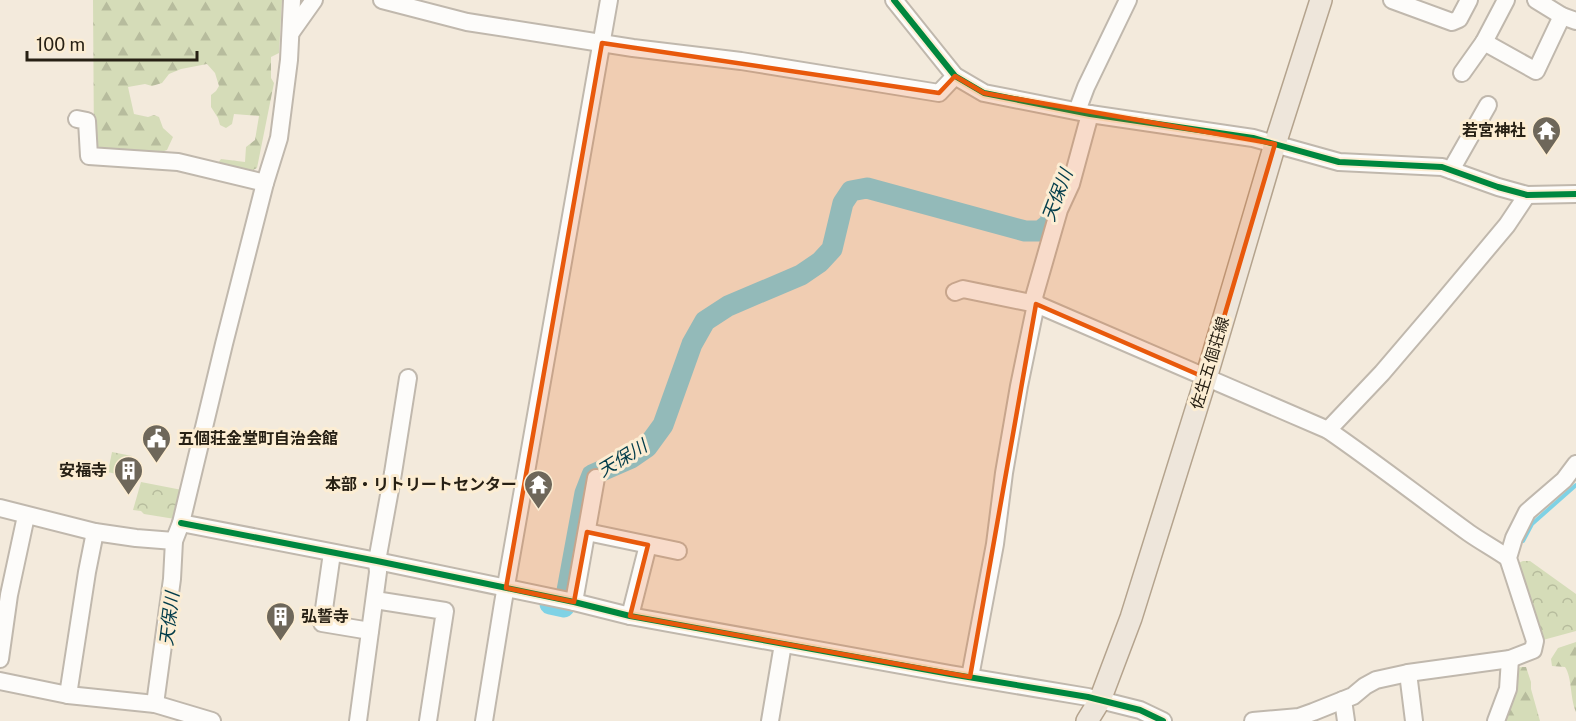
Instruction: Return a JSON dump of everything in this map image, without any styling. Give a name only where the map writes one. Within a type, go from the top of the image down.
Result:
[{"type":"main road","name":"佐生五個荘線","points":[[1087,721],[1100,700],[1131,618],[1206,378],[1275,144],[1322,0]]},
{"type":"street","points":[[161,711],[174,541],[181,524],[265,183],[279,138],[289,60],[292,0]]},
{"type":"street","points":[[290,33],[314,0]]},
{"type":"street","points":[[382,0],[467,22],[633,48],[741,61],[939,93],[956,76]]},
{"type":"street","points":[[484,721],[609,0]]},
{"type":"street","points":[[894,0],[956,76],[984,93],[1084,113],[1253,138],[1339,162],[1447,168],[1527,195],[1576,194]]},
{"type":"street","points":[[970,677],[995,544],[1017,397],[1036,304],[1034,297],[1059,210],[1071,184],[1084,113],[1086,87],[1128,0]]},
{"type":"street","points":[[1392,0],[1452,22],[1459,19],[1469,0]]},
{"type":"street","points":[[1462,73],[1484,42],[1506,0]]},
{"type":"street","points":[[1484,42],[1536,71],[1569,18],[1536,0]]},
{"type":"street","points":[[1447,168],[1488,105]]},
{"type":"street","points":[[77,119],[87,121],[89,156],[178,162],[265,183]]},
{"type":"street","points":[[1328,430],[1382,373],[1507,225],[1527,195]]},
{"type":"street","points":[[955,292],[963,289],[1036,304],[1328,430],[1471,534],[1508,558]]},
{"type":"street","points":[[358,721],[378,567],[408,378]]},
{"type":"street","points":[[1253,721],[1299,717],[1353,696],[1376,680],[1408,673],[1510,659],[1533,650],[1535,641],[1508,558],[1514,538],[1527,512],[1564,480],[1576,464]]},
{"type":"street","points":[[568,601],[587,532],[596,478]]},
{"type":"street","points":[[0,508],[25,518],[95,534],[174,541]]},
{"type":"street","points":[[0,659],[9,595],[25,518]]},
{"type":"street","points":[[181,524],[332,558],[505,593],[568,601],[630,616],[1100,700],[1140,710],[1163,721]]},
{"type":"street","points":[[587,532],[678,551]]},
{"type":"street","points":[[68,695],[95,534]]},
{"type":"street","points":[[630,616],[648,544]]},
{"type":"street","points":[[332,558],[322,623],[370,631]]},
{"type":"street","points":[[375,600],[445,611],[428,721]]},
{"type":"street","points":[[770,721],[783,644]]},
{"type":"street","points":[[1496,721],[1508,689],[1510,659]]},
{"type":"street","points":[[1408,673],[1414,721]]},
{"type":"street","points":[[0,681],[212,721]]},
{"type":"street","points":[[1343,700],[1346,721]]},
{"type":"highlighted area","points":[[602,43],[939,93],[955,76],[984,93],[1275,144],[1206,378],[1036,304],[970,677],[630,616],[648,545],[587,532],[574,602],[506,588]]},
{"type":"green space","points":[[93,0],[282,0],[279,53],[271,57],[271,78],[274,83],[257,168],[251,171],[218,163],[221,159],[245,162],[246,147],[255,140],[259,116],[234,114],[232,124],[226,128],[220,125],[211,107],[211,95],[219,86],[215,73],[207,64],[181,69],[169,74],[162,83],[152,86],[145,84],[128,87],[134,114],[159,117],[163,128],[173,137],[167,150],[156,154],[94,148]]},
{"type":"green space","points":[[112,452],[132,456],[128,477],[108,472]]},
{"type":"green space","points":[[141,482],[182,490],[175,519],[133,510]]},
{"type":"green space","points":[[1530,561],[1576,594],[1576,631],[1543,640],[1516,564]]},
{"type":"green space","points":[[1576,642],[1576,712],[1567,671],[1565,667],[1552,666],[1551,659],[1558,648]]},
{"type":"green space","points":[[1526,667],[1540,721],[1499,721],[1513,670]]},
{"type":"waterway","name":"天保川","points":[[550,604],[564,607],[585,493],[592,475],[631,458],[647,447],[663,425],[692,344],[705,321],[728,306],[801,275],[820,262],[832,249],[843,203],[851,191],[867,188],[1025,231],[1040,231],[1049,224],[1057,202]]},
{"type":"waterway","points":[[1523,541],[1532,524],[1576,485]]},
{"type":"cycle path","points":[[894,0],[955,76],[984,93],[1090,114],[1253,138],[1339,162],[1442,167],[1527,195],[1576,194]]},
{"type":"cycle path","points":[[181,523],[377,561],[630,616],[1088,697],[1140,710],[1163,721]]},
{"type":"place","name":"若宮神社","points":[[1547,156]]},
{"type":"place","name":"五個荘金堂町自治会館","points":[[157,464]]},
{"type":"place","name":"安福寺","points":[[128,496]]},
{"type":"place","name":"本部・リトリートセンター","points":[[538,510]]},
{"type":"place","name":"弘誓寺","points":[[280,642]]}]
